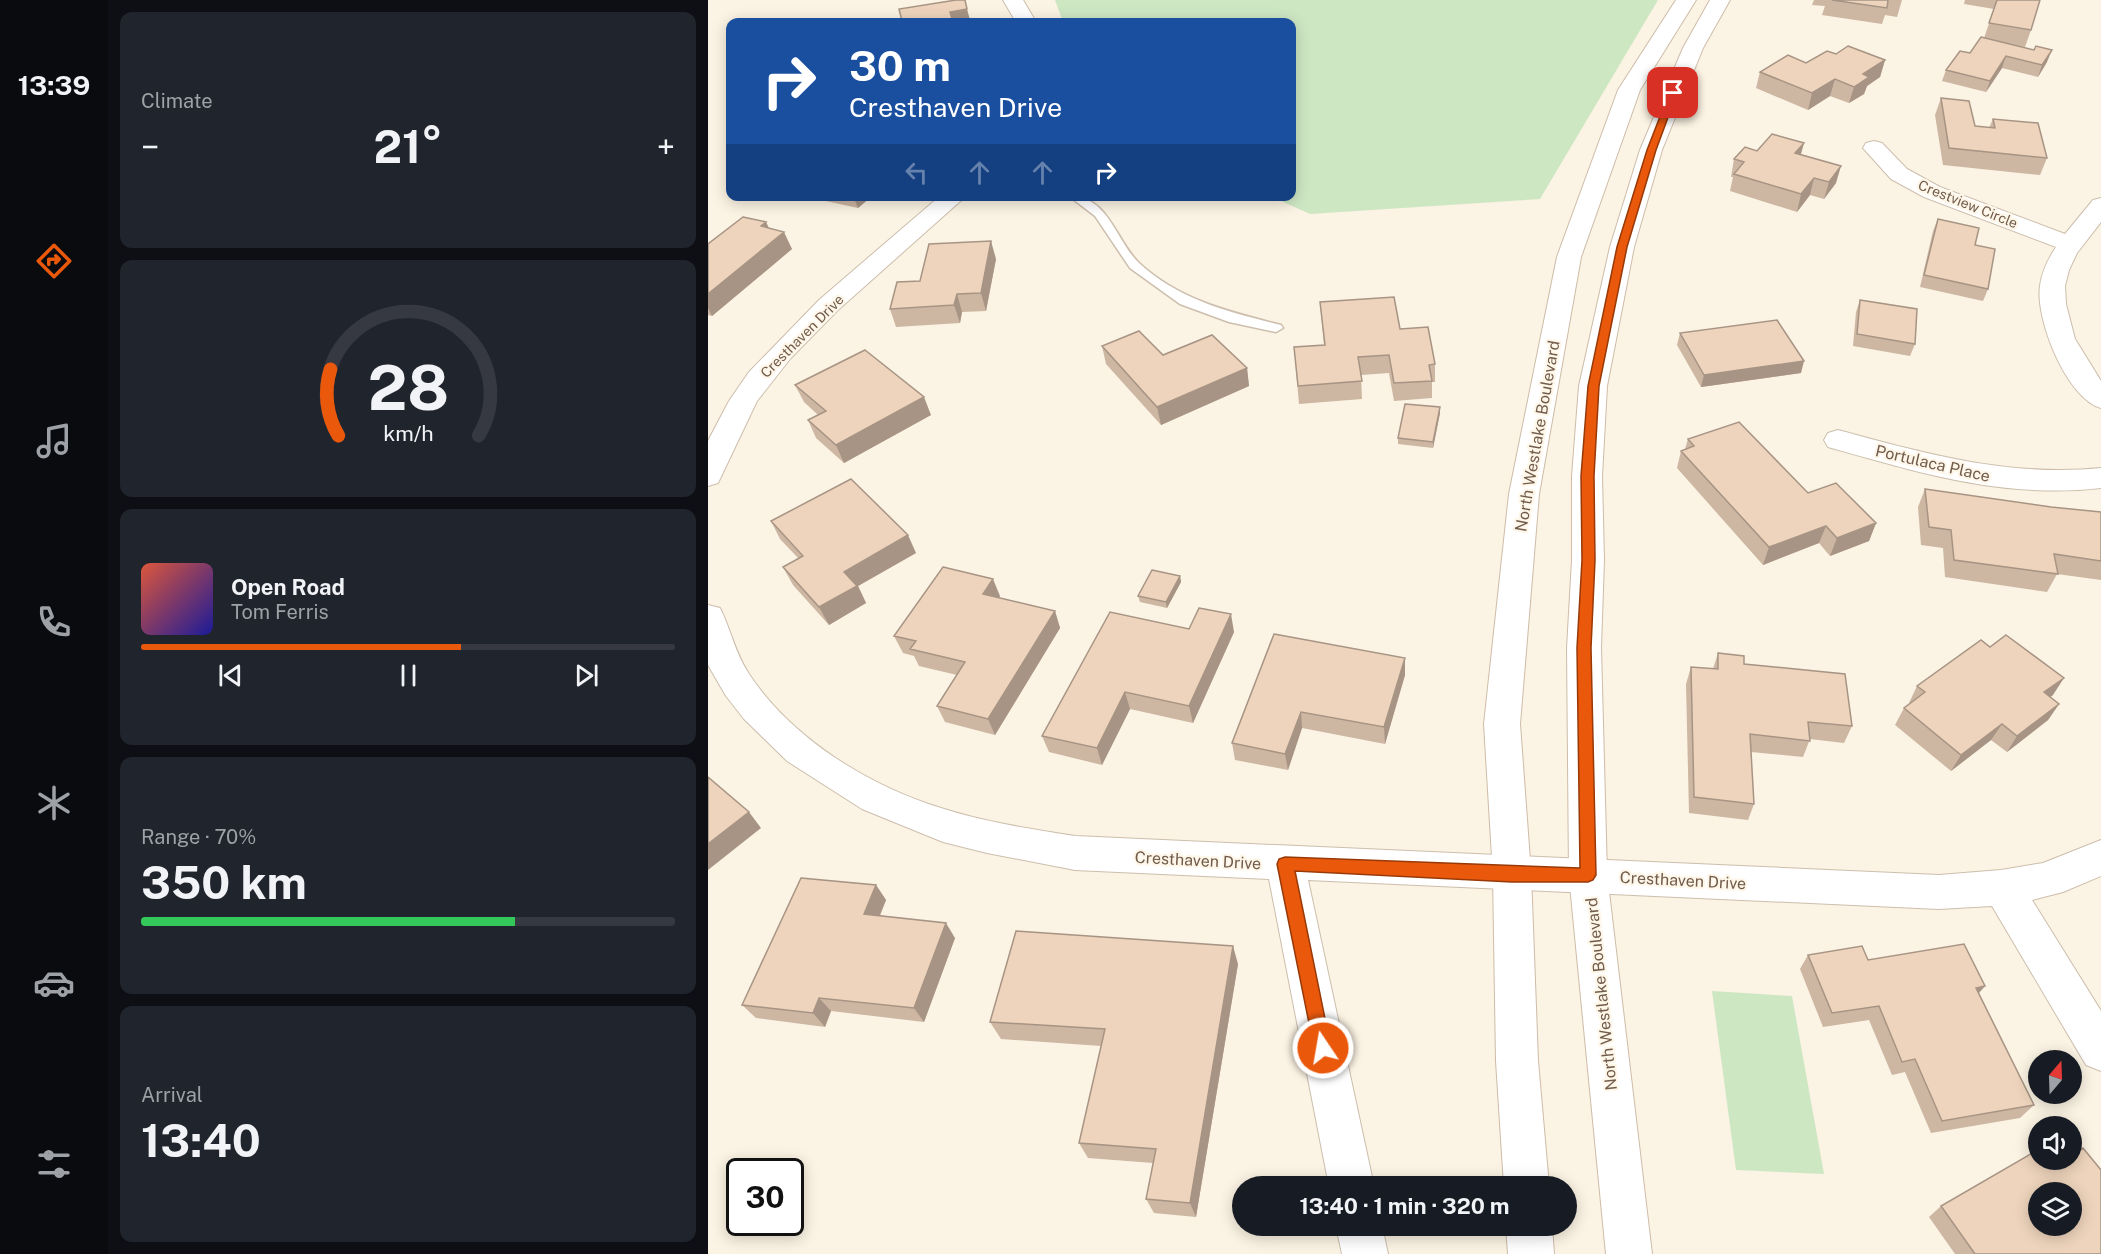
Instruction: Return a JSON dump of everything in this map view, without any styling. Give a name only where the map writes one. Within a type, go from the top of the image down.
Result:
[{"type":"main road","points":[[1013,0],[1024,18]]},
{"type":"main road","name":"North Westlake Boulevard","points":[[1525,1176],[1516,1061],[1512,874],[1503,713],[1524,494],[1569,257],[1629,90],[1686,0]]},
{"type":"main road","name":"North Westlake Boulevard","points":[[1629,1254],[1588,875],[1584,648],[1588,560],[1587,476],[1593,386],[1622,247],[1651,150],[1693,48],[1720,0]]},
{"type":"main road","name":"Crestview Circle","points":[[1874,148],[1899,174],[1932,192],[2072,245]]},
{"type":"main road","name":"Cresthaven Drive","points":[[708,476],[725,432],[758,379],[816,317],[949,201]]},
{"type":"main road","points":[[2101,205],[2056,270],[2053,304],[2061,337],[2084,381],[2101,399]]},
{"type":"main road","name":"Portulaca Place","points":[[1838,440],[1963,473],[2024,482],[2079,482],[2101,478]]},
{"type":"main road","name":"Cresthaven Drive","points":[[708,617],[722,660],[768,726],[829,771],[903,811],[996,840],[1075,854],[1939,892],[2004,890],[2086,866],[2101,857]]},
{"type":"main road","points":[[1285,864],[1349,1176]]},
{"type":"main road","points":[[2004,890],[2101,1050]]},
{"type":"main road","points":[[1361,1236],[1365,1254]]},
{"type":"main road","points":[[1530,1236],[1531,1254]]},
{"type":"lane","points":[[1082,201],[1099,214],[1134,265],[1185,301],[1234,319],[1276,328]]},
{"type":"green space","points":[[1055,0],[1658,0],[1540,199],[1310,214],[1281,201],[1296,201],[1296,18],[1062,18]]},
{"type":"green space","points":[[1712,991],[1792,996],[1824,1174],[1736,1170]]},
{"type":"building","points":[[965,0],[967,9],[950,12],[952,18],[901,18],[899,9]]},
{"type":"building","points":[[1832,0],[1888,0],[1887,8]]},
{"type":"building","points":[[1997,0],[2040,0],[2031,30],[1989,23]]},
{"type":"building","points":[[1981,37],[2034,50],[2036,46],[2052,50],[2042,65],[2006,56],[1990,81],[1946,70],[1960,51],[1970,53]]},
{"type":"building","points":[[1848,46],[1885,60],[1863,74],[1869,77],[1854,87],[1835,79],[1812,93],[1760,72],[1788,55],[1806,63],[1827,51],[1836,54]]},
{"type":"building","points":[[1941,98],[1969,101],[1975,126],[1995,128],[1993,119],[2038,123],[2047,158],[1949,148]]},
{"type":"building","points":[[1772,134],[1804,143],[1795,153],[1841,166],[1829,182],[1814,178],[1801,194],[1734,174],[1744,162],[1734,159],[1745,147],[1757,151]]},
{"type":"building","points":[[743,217],[766,222],[761,226],[784,232],[708,294],[708,244]]},
{"type":"building","points":[[1938,219],[1979,228],[1975,245],[1995,249],[1988,289],[1924,275]]},
{"type":"building","points":[[991,241],[981,293],[957,294],[954,305],[890,309],[897,282],[920,281],[929,244]]},
{"type":"building","points":[[1394,297],[1400,329],[1428,327],[1435,364],[1429,365],[1432,381],[1394,383],[1389,355],[1358,357],[1362,381],[1298,386],[1294,347],[1325,345],[1320,302]]},
{"type":"building","points":[[1860,300],[1917,309],[1915,344],[1857,334]]},
{"type":"building","points":[[1777,320],[1804,361],[1704,375],[1680,333]]},
{"type":"building","points":[[1139,331],[1163,355],[1212,335],[1247,368],[1157,407],[1102,346]]},
{"type":"building","points":[[865,350],[924,397],[836,445],[808,420],[826,411],[795,385]]},
{"type":"building","points":[[1405,404],[1440,407],[1433,442],[1398,438]]},
{"type":"building","points":[[1739,422],[1808,493],[1836,483],[1876,523],[1837,538],[1826,526],[1769,547],[1681,451],[1694,446],[1688,439]]},
{"type":"building","points":[[851,479],[908,535],[844,572],[857,586],[819,607],[783,567],[803,556],[771,521]]},
{"type":"building","points":[[1925,489],[2101,512],[2101,561],[2054,554],[2058,574],[1954,560],[1951,530],[1929,527]]},
{"type":"building","points":[[943,567],[993,579],[983,594],[1055,611],[988,719],[937,706],[965,662],[910,649],[916,641],[894,636]]},
{"type":"building","points":[[1152,570],[1180,576],[1166,602],[1138,596]]},
{"type":"building","points":[[1199,608],[1231,614],[1189,706],[1125,692],[1097,748],[1042,736],[1110,612],[1189,629]]},
{"type":"building","points":[[1274,634],[1405,658],[1384,727],[1301,712],[1285,754],[1232,743]]},
{"type":"building","points":[[2006,635],[2064,678],[2044,692],[2059,704],[2017,736],[2002,724],[1961,755],[1904,708],[1925,692],[1917,686],[1981,640],[1990,647]]},
{"type":"building","points":[[1718,653],[1744,656],[1744,664],[1845,674],[1852,726],[1808,722],[1810,741],[1750,734],[1754,804],[1694,797],[1691,667],[1718,669]]},
{"type":"building","points":[[708,777],[749,812],[708,844]]},
{"type":"building","points":[[801,878],[876,885],[864,914],[946,923],[914,1008],[819,998],[813,1013],[742,1005]]},
{"type":"building","points":[[1016,931],[1233,946],[1190,1203],[1146,1199],[1156,1149],[1079,1143],[1105,1029],[990,1022]]},
{"type":"building","points":[[1964,944],[1985,986],[1976,988],[2028,1093],[2028,1104],[2034,1105],[1942,1121],[1915,1059],[1902,1062],[1879,1006],[1832,1013],[1808,955],[1862,946],[1868,960]]},
{"type":"building","points":[[2083,1148],[2101,1170],[2101,1254],[1975,1254],[1941,1206],[2028,1156],[2028,1170],[2082,1170]]},
{"type":"route","points":[[1323,1048],[1285,864],[1588,875],[1584,648],[1588,560],[1587,476],[1593,386],[1622,247],[1651,150],[1673,93]]}]
